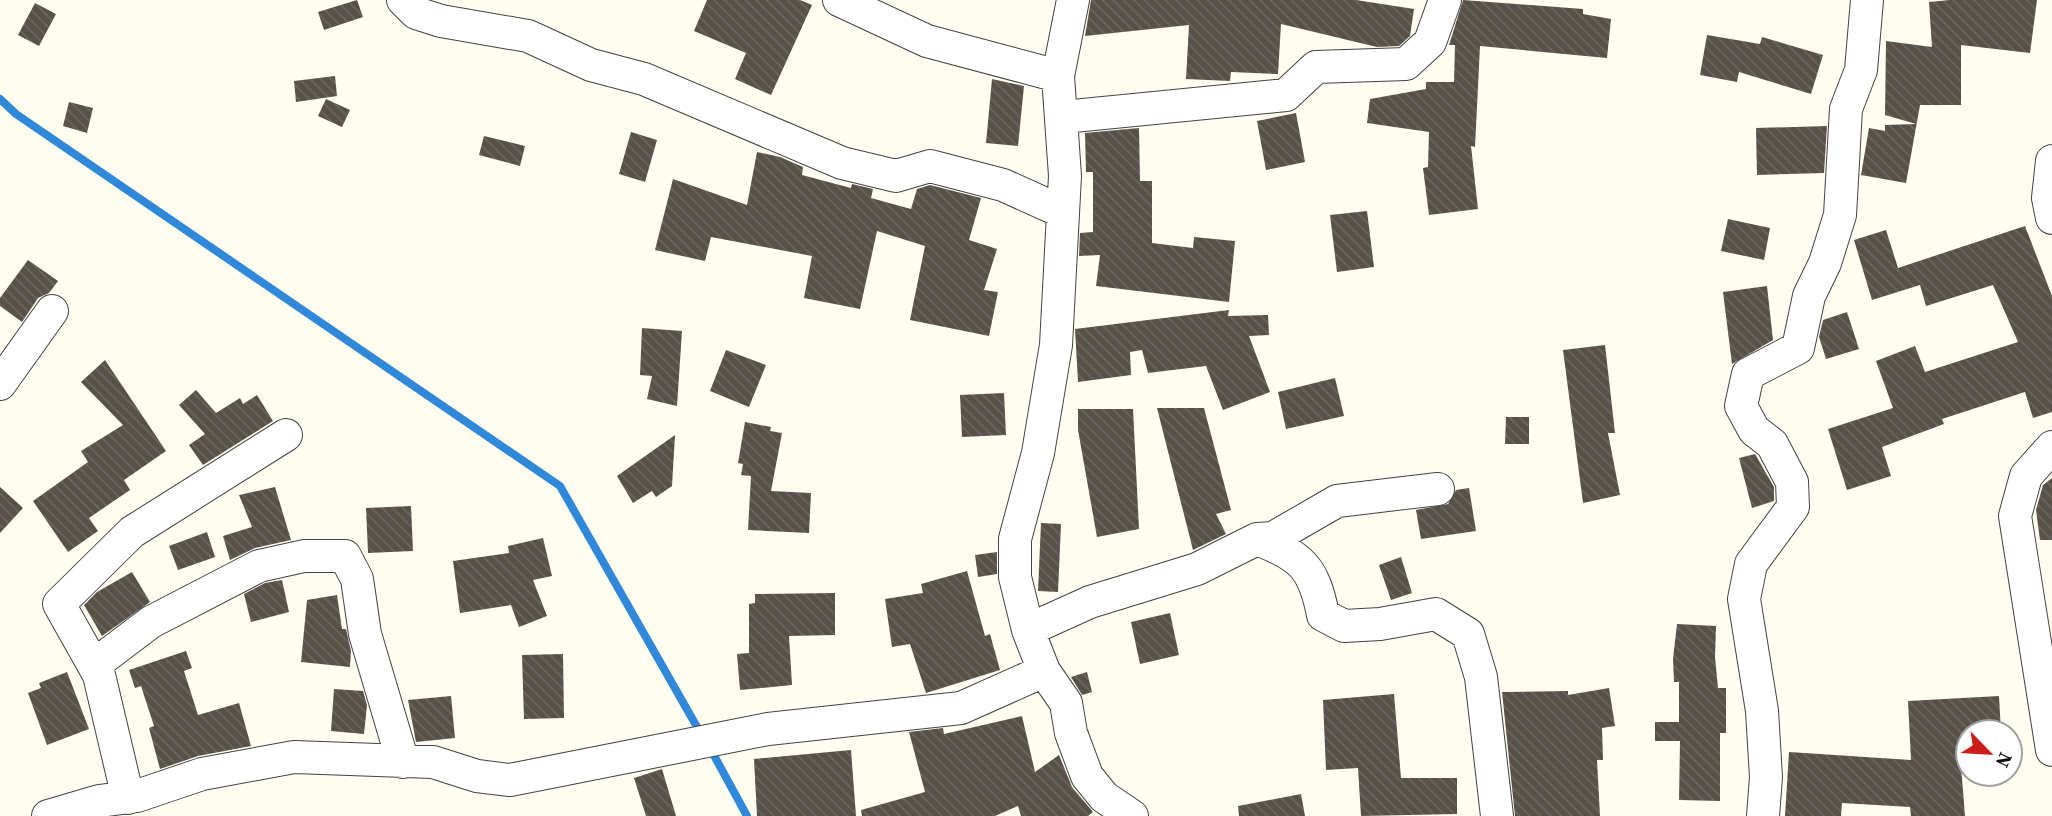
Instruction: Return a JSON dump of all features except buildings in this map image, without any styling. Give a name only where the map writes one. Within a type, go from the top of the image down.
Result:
[{"type":"street","points":[[403,0],[416,13],[441,22],[528,36],[591,65],[667,87],[762,132],[842,163],[896,176],[930,166],[1003,185],[1063,212]]},
{"type":"street","points":[[839,0],[927,41],[1058,76]]},
{"type":"street","points":[[1073,0],[1058,76],[1063,117],[1063,212],[1056,345],[1038,453],[1015,539],[1015,577],[1028,630],[1044,671],[1066,703],[1071,733],[1087,776],[1104,797],[1132,816]]},
{"type":"street","points":[[1063,117],[1286,95],[1316,66],[1406,64],[1430,42],[1445,0]]},
{"type":"street","points":[[1763,816],[1766,777],[1762,711],[1744,599],[1751,564],[1779,530],[1793,507],[1792,482],[1772,444],[1754,430],[1741,406],[1748,374],[1798,348],[1809,296],[1825,263],[1840,215],[1846,109],[1861,69],[1867,0]]},
{"type":"street","points":[[2052,161],[2048,198],[2052,218]]},
{"type":"street","points":[[0,384],[52,311]]},
{"type":"street","points":[[128,798],[99,675],[59,604],[132,532],[286,435]]},
{"type":"street","points":[[2052,447],[2026,476],[2015,516],[2052,745]]},
{"type":"street","points":[[1028,630],[1090,602],[1196,569],[1257,539],[1273,538],[1337,501],[1438,489]]},
{"type":"street","points":[[1257,539],[1291,552],[1317,584],[1323,615],[1344,626],[1380,624],[1436,614],[1468,634],[1481,677],[1497,816]]},
{"type":"street","points":[[94,665],[151,622],[259,566],[304,556],[345,556],[356,579],[365,634],[403,762]]},
{"type":"street","points":[[48,816],[99,801],[128,798],[202,774],[294,757],[433,762],[477,776],[510,780],[609,763],[768,729],[961,708],[1044,671]]},
{"type":"waterway","points":[[0,99],[16,114],[560,486],[701,734]]},
{"type":"waterway","points":[[710,748],[747,816]]}]
